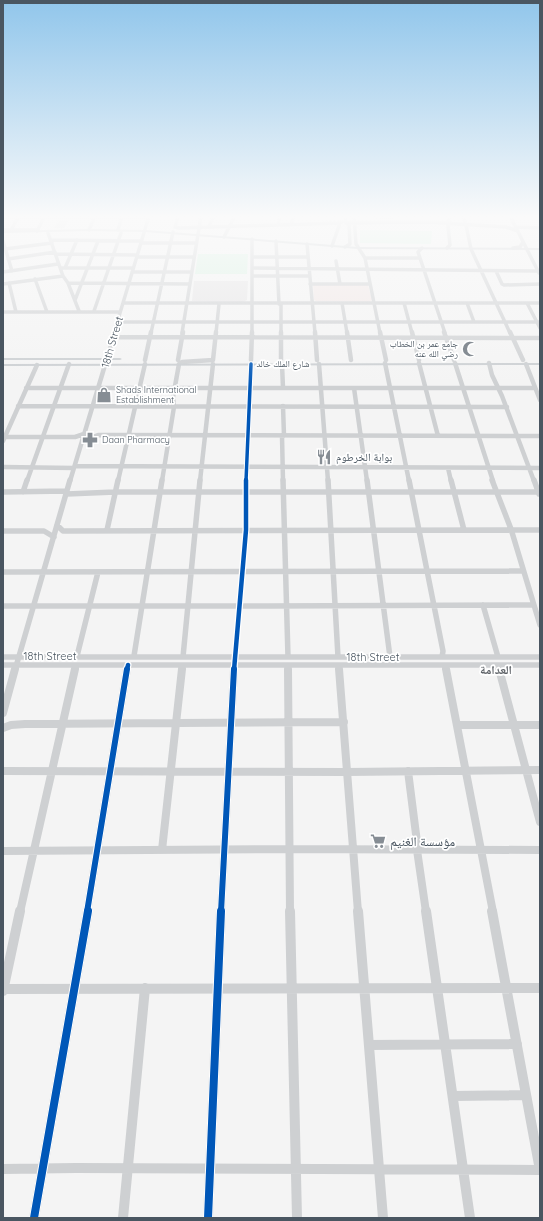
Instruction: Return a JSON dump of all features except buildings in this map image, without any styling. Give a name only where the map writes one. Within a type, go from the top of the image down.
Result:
[{"type":"main road","name":"شارع الملك خالد","points":[[3,359],[106,362],[454,361],[525,362],[540,364]]},
{"type":"main road","name":"شارع الملك خالد","points":[[318,362],[351,360],[385,362]]},
{"type":"main road","name":"شارع الملك خالد","points":[[454,361],[489,363],[540,360]]},
{"type":"main road","name":"شارع الملك خالد","points":[[3,365],[106,362]]},
{"type":"street","points":[[63,273],[79,311]]},
{"type":"street","points":[[75,300],[86,273]]},
{"type":"street","points":[[94,311],[108,273]]},
{"type":"street","name":"18th Street","points":[[132,273],[18,657],[134,656],[183,657],[234,661],[288,657],[339,661],[390,657],[540,657]]},
{"type":"street","points":[[107,530],[165,273]]},
{"type":"street","points":[[134,656],[146,573],[174,406],[174,388],[192,273]]},
{"type":"street","points":[[208,1218],[217,988],[234,661],[246,530],[246,468],[252,337],[253,273]]},
{"type":"street","points":[[278,273],[283,388]]},
{"type":"street","points":[[310,273],[323,406],[334,606],[383,1218]]},
{"type":"street","points":[[339,273],[340,284]]},
{"type":"street","points":[[368,273],[419,529],[432,605],[443,651],[442,657]]},
{"type":"street","points":[[424,273],[479,436],[496,492],[511,530],[540,625]]},
{"type":"street","points":[[483,273],[525,362],[540,400]]},
{"type":"street","points":[[497,273],[502,284],[504,285],[540,284]]},
{"type":"street","points":[[3,284],[63,276]]},
{"type":"street","points":[[253,276],[310,276]]},
{"type":"street","points":[[35,279],[47,312]]},
{"type":"street","points":[[9,283],[16,312]]},
{"type":"street","points":[[68,283],[190,284]]},
{"type":"street","points":[[310,284],[370,284]]},
{"type":"street","points":[[123,303],[540,303]]},
{"type":"street","points":[[404,303],[432,406],[438,436]]},
{"type":"street","points":[[467,303],[474,322]]},
{"type":"street","points":[[527,303],[540,328]]},
{"type":"street","points":[[183,657],[219,304]]},
{"type":"street","points":[[342,304],[351,360]]},
{"type":"street","points":[[3,312],[120,312]]},
{"type":"street","points":[[117,322],[538,322]]},
{"type":"street","points":[[113,337],[540,338]]},
{"type":"street","points":[[3,492],[454,491],[540,493],[529,468],[507,407],[492,376],[489,363]]},
{"type":"street","points":[[23,492],[70,364]]},
{"type":"street","points":[[37,365],[4,438],[43,436],[75,437],[84,434]]},
{"type":"street","points":[[26,388],[535,388]]},
{"type":"street","points":[[354,388],[381,572],[390,657]]},
{"type":"street","points":[[18,406],[507,407]]},
{"type":"street","points":[[283,406],[285,573],[288,657]]},
{"type":"street","points":[[82,440],[98,436],[540,436]]},
{"type":"street","points":[[3,467],[540,468]]},
{"type":"street","points":[[448,468],[464,530]]},
{"type":"street","points":[[57,525],[63,530],[540,530]]},
{"type":"street","points":[[3,530],[44,530],[54,537]]},
{"type":"street","points":[[3,572],[285,573],[523,571]]},
{"type":"street","points":[[77,656],[98,572]]},
{"type":"street","points":[[3,606],[287,605],[385,607],[432,605],[533,605]]},
{"type":"street","points":[[483,605],[498,657]]},
{"type":"street","points":[[3,657],[18,657],[3,713]]},
{"type":"street","points":[[3,665],[182,665],[234,661],[288,665],[339,661],[445,665],[540,665]]},
{"type":"street","points":[[76,665],[3,990],[75,988],[540,988]]},
{"type":"street","points":[[34,1218],[75,988],[128,665]]},
{"type":"street","points":[[162,850],[182,665]]},
{"type":"street","points":[[288,665],[291,988],[297,1218]]},
{"type":"street","points":[[3,1169],[211,1168],[296,1170],[463,1168],[540,1170],[466,770],[445,665]]},
{"type":"street","points":[[498,665],[540,822]]},
{"type":"street","points":[[3,728],[11,725],[25,724],[344,722]]},
{"type":"street","points":[[457,725],[540,725]]},
{"type":"street","points":[[3,771],[347,772],[540,770]]},
{"type":"street","points":[[408,771],[436,988],[454,1096],[470,1218]]},
{"type":"street","points":[[3,851],[290,849],[540,850]]},
{"type":"street","points":[[123,1218],[145,988]]},
{"type":"street","points":[[369,1045],[517,1044]]},
{"type":"street","points":[[454,1096],[526,1095]]},
{"type":"shaded area","points":[[194,281],[248,281],[247,300],[243,302],[192,301]]},
{"type":"shaded area","points":[[313,285],[368,285],[372,300],[369,302],[316,301],[314,300]]},
{"type":"green space","points":[[195,273],[247,273],[247,274]]},
{"type":"cycle path","points":[[208,1218],[217,988],[234,665],[246,530],[246,468],[251,364]]},
{"type":"cycle path","points":[[34,1218],[75,988],[128,665]]},
{"type":"place","name":"جامع عمر بن الخطاب رضي الله عنه","points":[[470,349]]},
{"type":"place","name":"Shads International Establishment","points":[[104,395]]},
{"type":"place","name":"Daan Pharmacy","points":[[90,440]]},
{"type":"place","name":"بوابة الخرطوم","points":[[324,457]]},
{"type":"place","name":"مؤسسة الغنيم","points":[[378,841]]},
{"type":"district","name":"العدامة","points":[[496,670]]}]
